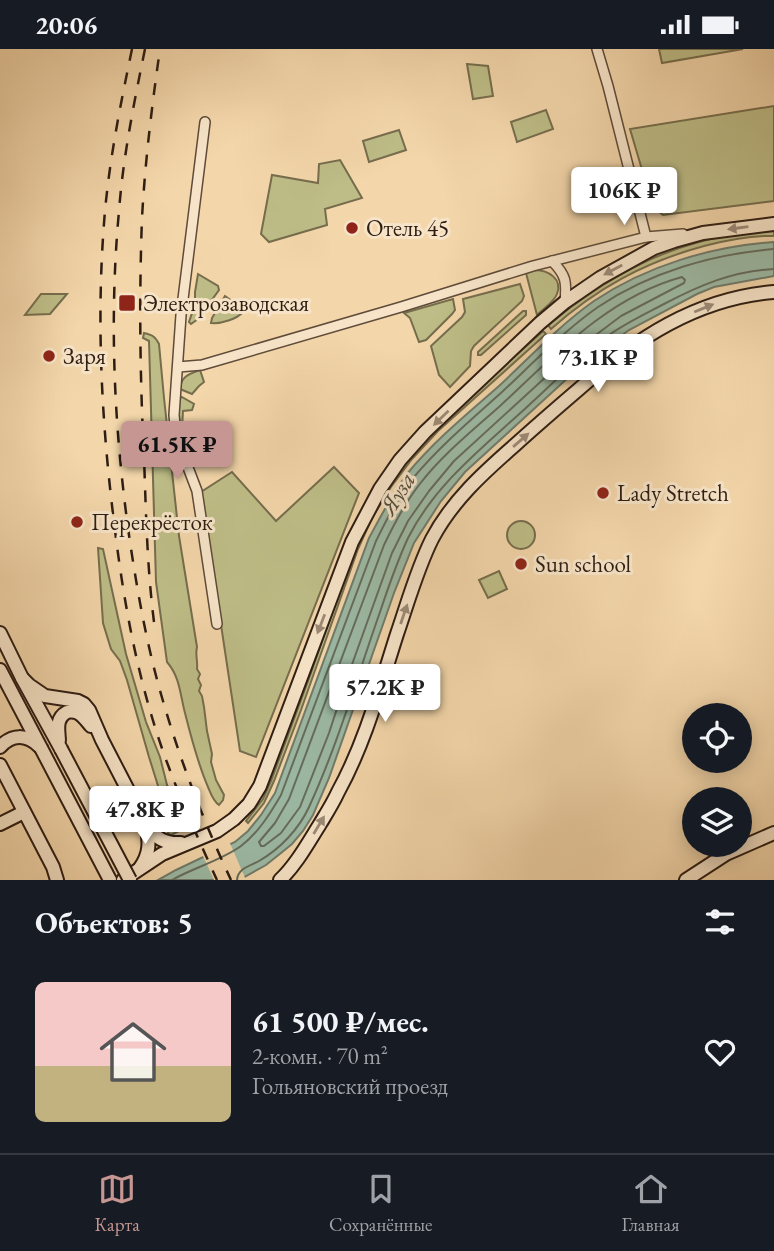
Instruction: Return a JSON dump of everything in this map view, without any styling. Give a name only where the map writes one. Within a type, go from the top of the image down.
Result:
[{"type":"main road","points":[[123,880],[162,854],[217,831],[249,804],[260,786],[352,542],[380,489],[400,460],[425,432],[527,335],[565,302],[600,278],[654,248],[702,233],[774,224]]},
{"type":"main road","points":[[280,880],[296,861],[339,791],[362,738],[419,570],[432,539],[452,506],[472,483],[593,376],[643,338],[722,300],[774,292]]},
{"type":"main road","points":[[0,633],[130,880]]},
{"type":"main road","points":[[0,670],[110,880]]},
{"type":"main road","points":[[22,678],[45,696],[84,704],[146,825],[162,841],[184,843]]},
{"type":"main road","points":[[59,743],[59,720],[71,711],[83,716],[102,740]]},
{"type":"main road","points":[[0,747],[7,740],[19,737],[32,740],[41,748]]},
{"type":"main road","points":[[0,765],[53,867],[57,880]]},
{"type":"main road","points":[[0,824],[24,812]]},
{"type":"main road","points":[[139,869],[149,852],[146,825]]},
{"type":"main road","points":[[687,880],[726,855],[774,833]]},
{"type":"main road","points":[[53,867],[65,880]]},
{"type":"street","points":[[597,49],[646,237]]},
{"type":"street","points":[[205,123],[181,315],[174,415],[176,436],[197,491],[217,624]]},
{"type":"street","points":[[178,367],[202,365],[552,261],[646,237],[702,233]]},
{"type":"street","points":[[552,261],[561,270],[566,284],[565,302]]},
{"type":"shaded area","points":[[659,49],[743,49],[662,63]]},
{"type":"shaded area","points":[[467,64],[488,66],[493,96],[473,99]]},
{"type":"shaded area","points":[[774,106],[774,201],[663,215],[653,207],[630,129]]},
{"type":"shaded area","points":[[546,110],[553,129],[517,142],[511,122]]},
{"type":"shaded area","points":[[399,130],[406,150],[369,162],[363,141]]},
{"type":"shaded area","points":[[340,160],[362,198],[325,209],[327,225],[269,242],[261,234],[272,175],[318,183],[319,164]]},
{"type":"shaded area","points":[[774,231],[774,236],[721,242],[682,252],[642,268],[586,301],[551,329],[548,325],[613,279],[659,256],[709,239]]},
{"type":"shaded area","points":[[535,270],[553,276],[558,284],[553,300],[537,315],[526,273]]},
{"type":"shaded area","points":[[198,274],[218,286],[219,290],[198,319],[191,324],[189,322],[195,304]]},
{"type":"shaded area","points":[[520,284],[524,296],[522,301],[474,346],[470,366],[450,387],[439,375],[431,346],[462,317],[465,312],[463,299]]},
{"type":"shaded area","points":[[41,294],[67,294],[50,314],[25,315]]},
{"type":"shaded area","points":[[225,296],[243,309],[243,312],[229,321],[211,323],[212,318]]},
{"type":"shaded area","points":[[453,299],[455,310],[452,314],[426,340],[419,342],[410,318],[404,313]]},
{"type":"shaded area","points":[[526,311],[526,315],[478,355],[478,352]]},
{"type":"shaded area","points":[[543,331],[546,334],[438,431],[412,459],[372,518],[358,549],[274,781],[264,803],[248,823],[246,821],[263,799],[271,781],[354,549],[388,484],[434,429]]},
{"type":"shaded area","points":[[144,333],[153,336],[159,344],[179,536],[197,647],[197,669],[200,674],[198,679],[201,685],[199,691],[212,754],[211,762],[224,795],[219,805],[212,797],[201,769],[177,680],[167,662],[156,582],[149,341],[143,338]]},
{"type":"shaded area","points":[[200,370],[204,382],[192,394],[180,389],[184,378]]},
{"type":"shaded area","points":[[182,397],[194,404],[192,410],[183,411],[182,428],[194,454],[196,463],[191,464],[180,425],[179,399]]},
{"type":"shaded area","points":[[334,467],[359,493],[256,757],[240,751],[201,492],[232,472],[276,521]]},
{"type":"shaded area","points":[[521,521],[531,525],[535,535],[531,545],[521,549],[511,545],[507,535],[511,525]]},
{"type":"shaded area","points":[[98,548],[103,549],[126,654],[146,722],[160,757],[167,785],[184,821],[181,830],[171,835],[168,833],[170,813],[159,789],[127,680],[120,661],[111,649],[103,623]]},
{"type":"shaded area","points":[[499,571],[507,589],[488,598],[479,580]]},
{"type":"water","name":"Яуза","points":[[774,242],[774,276],[714,287],[629,330],[582,365],[465,472],[441,501],[414,543],[329,778],[313,815],[292,844],[266,865],[239,880],[158,880],[235,842],[248,831],[275,793],[369,538],[407,474],[428,450],[569,320],[594,301],[635,278],[680,260],[727,248]]},
{"type":"pier","points":[[229,841],[246,880],[214,880],[202,854]]},
{"type":"railway","points":[[132,49],[110,170],[102,250],[101,366],[110,483],[123,586],[150,712],[187,814],[217,880]]},
{"type":"railway","points":[[145,49],[126,150],[114,292],[117,414],[124,495],[139,597],[157,681],[185,770],[231,880]]},
{"type":"railway","points":[[154,622],[146,519],[140,278],[145,176],[160,49]]},
{"type":"place","name":"Отель 45","points":[[352,228]]},
{"type":"place","name":"Электрозаводская","points":[[127,303]]},
{"type":"place","name":"Заря","points":[[49,356]]},
{"type":"place","name":"Lady Stretch","points":[[603,493]]},
{"type":"place","name":"Перекрёсток","points":[[77,522]]},
{"type":"place","name":"Sun school","points":[[521,564]]}]
